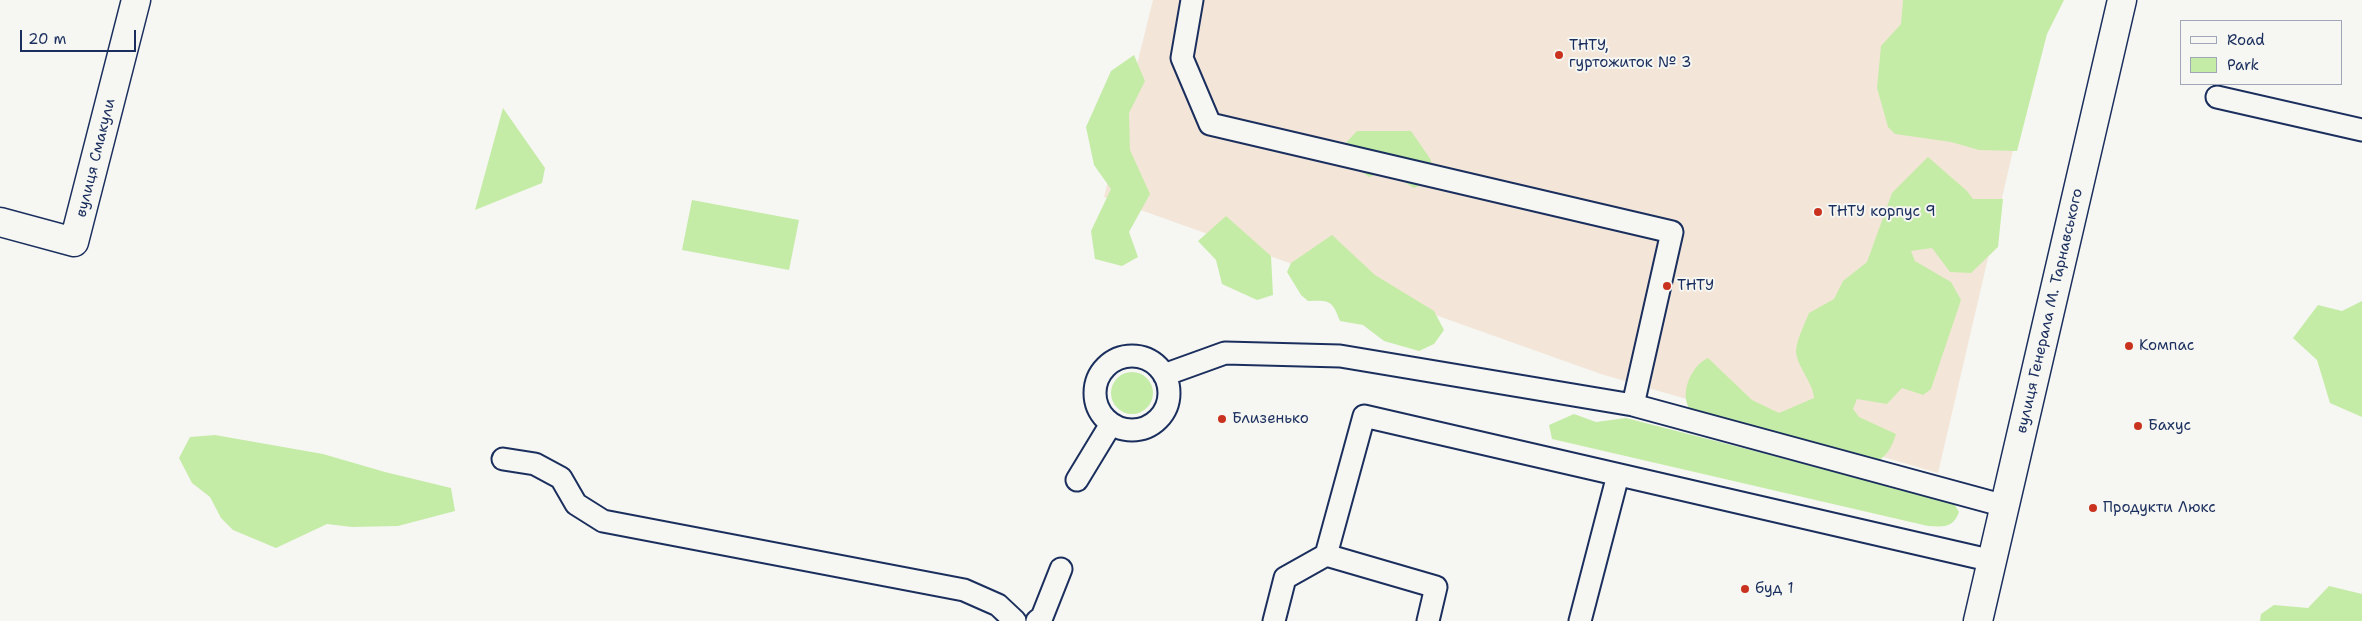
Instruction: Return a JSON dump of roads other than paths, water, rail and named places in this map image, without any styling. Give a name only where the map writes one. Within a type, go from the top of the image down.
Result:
[{"type":"main road","name":"вулиця Смакули","points":[[0,222],[74,242],[136,0]]},
{"type":"main road","name":"вулиця Генерала М. Тарнавського","points":[[1978,621],[2122,0]]},
{"type":"lane","points":[[1192,0],[1182,58],[1210,124],[1672,232],[1633,405]]},
{"type":"lane","points":[[2217,97],[2362,130]]},
{"type":"lane","points":[[1164,375],[1225,353],[1340,356],[1633,405],[2005,506]]},
{"type":"lane","points":[[1123,356],[1135,356],[1152,362],[1164,375],[1169,386],[1165,410],[1157,420],[1147,427],[1123,430],[1111,424],[1102,416],[1095,399],[1096,380],[1102,370],[1112,361],[1123,356]]},
{"type":"lane","points":[[1274,621],[1285,578],[1326,555],[1364,416],[1993,561]]},
{"type":"lane","points":[[1077,480],[1111,424]]},
{"type":"lane","points":[[503,459],[535,464],[561,478],[576,504],[603,521],[964,590],[998,605],[1015,621]]},
{"type":"lane","points":[[1580,621],[1618,475]]},
{"type":"lane","points":[[1326,555],[1436,587],[1428,621]]},
{"type":"lane","points":[[1037,621],[1042,617],[1061,569]]},
{"type":"place","name":"ТНТУ, гуртожиток № 3","points":[[1559,55]]},
{"type":"place","name":"ТНТУ корпус 9","points":[[1818,212]]},
{"type":"place","name":"ТНТУ","points":[[1667,286]]},
{"type":"place","name":"Компас","points":[[2129,346]]},
{"type":"place","name":"Близенько","points":[[1222,419]]},
{"type":"place","name":"Бахус","points":[[2138,426]]},
{"type":"place","name":"Продукти Люкс","points":[[2093,508]]},
{"type":"place","name":"буд 1","points":[[1745,589]]}]
